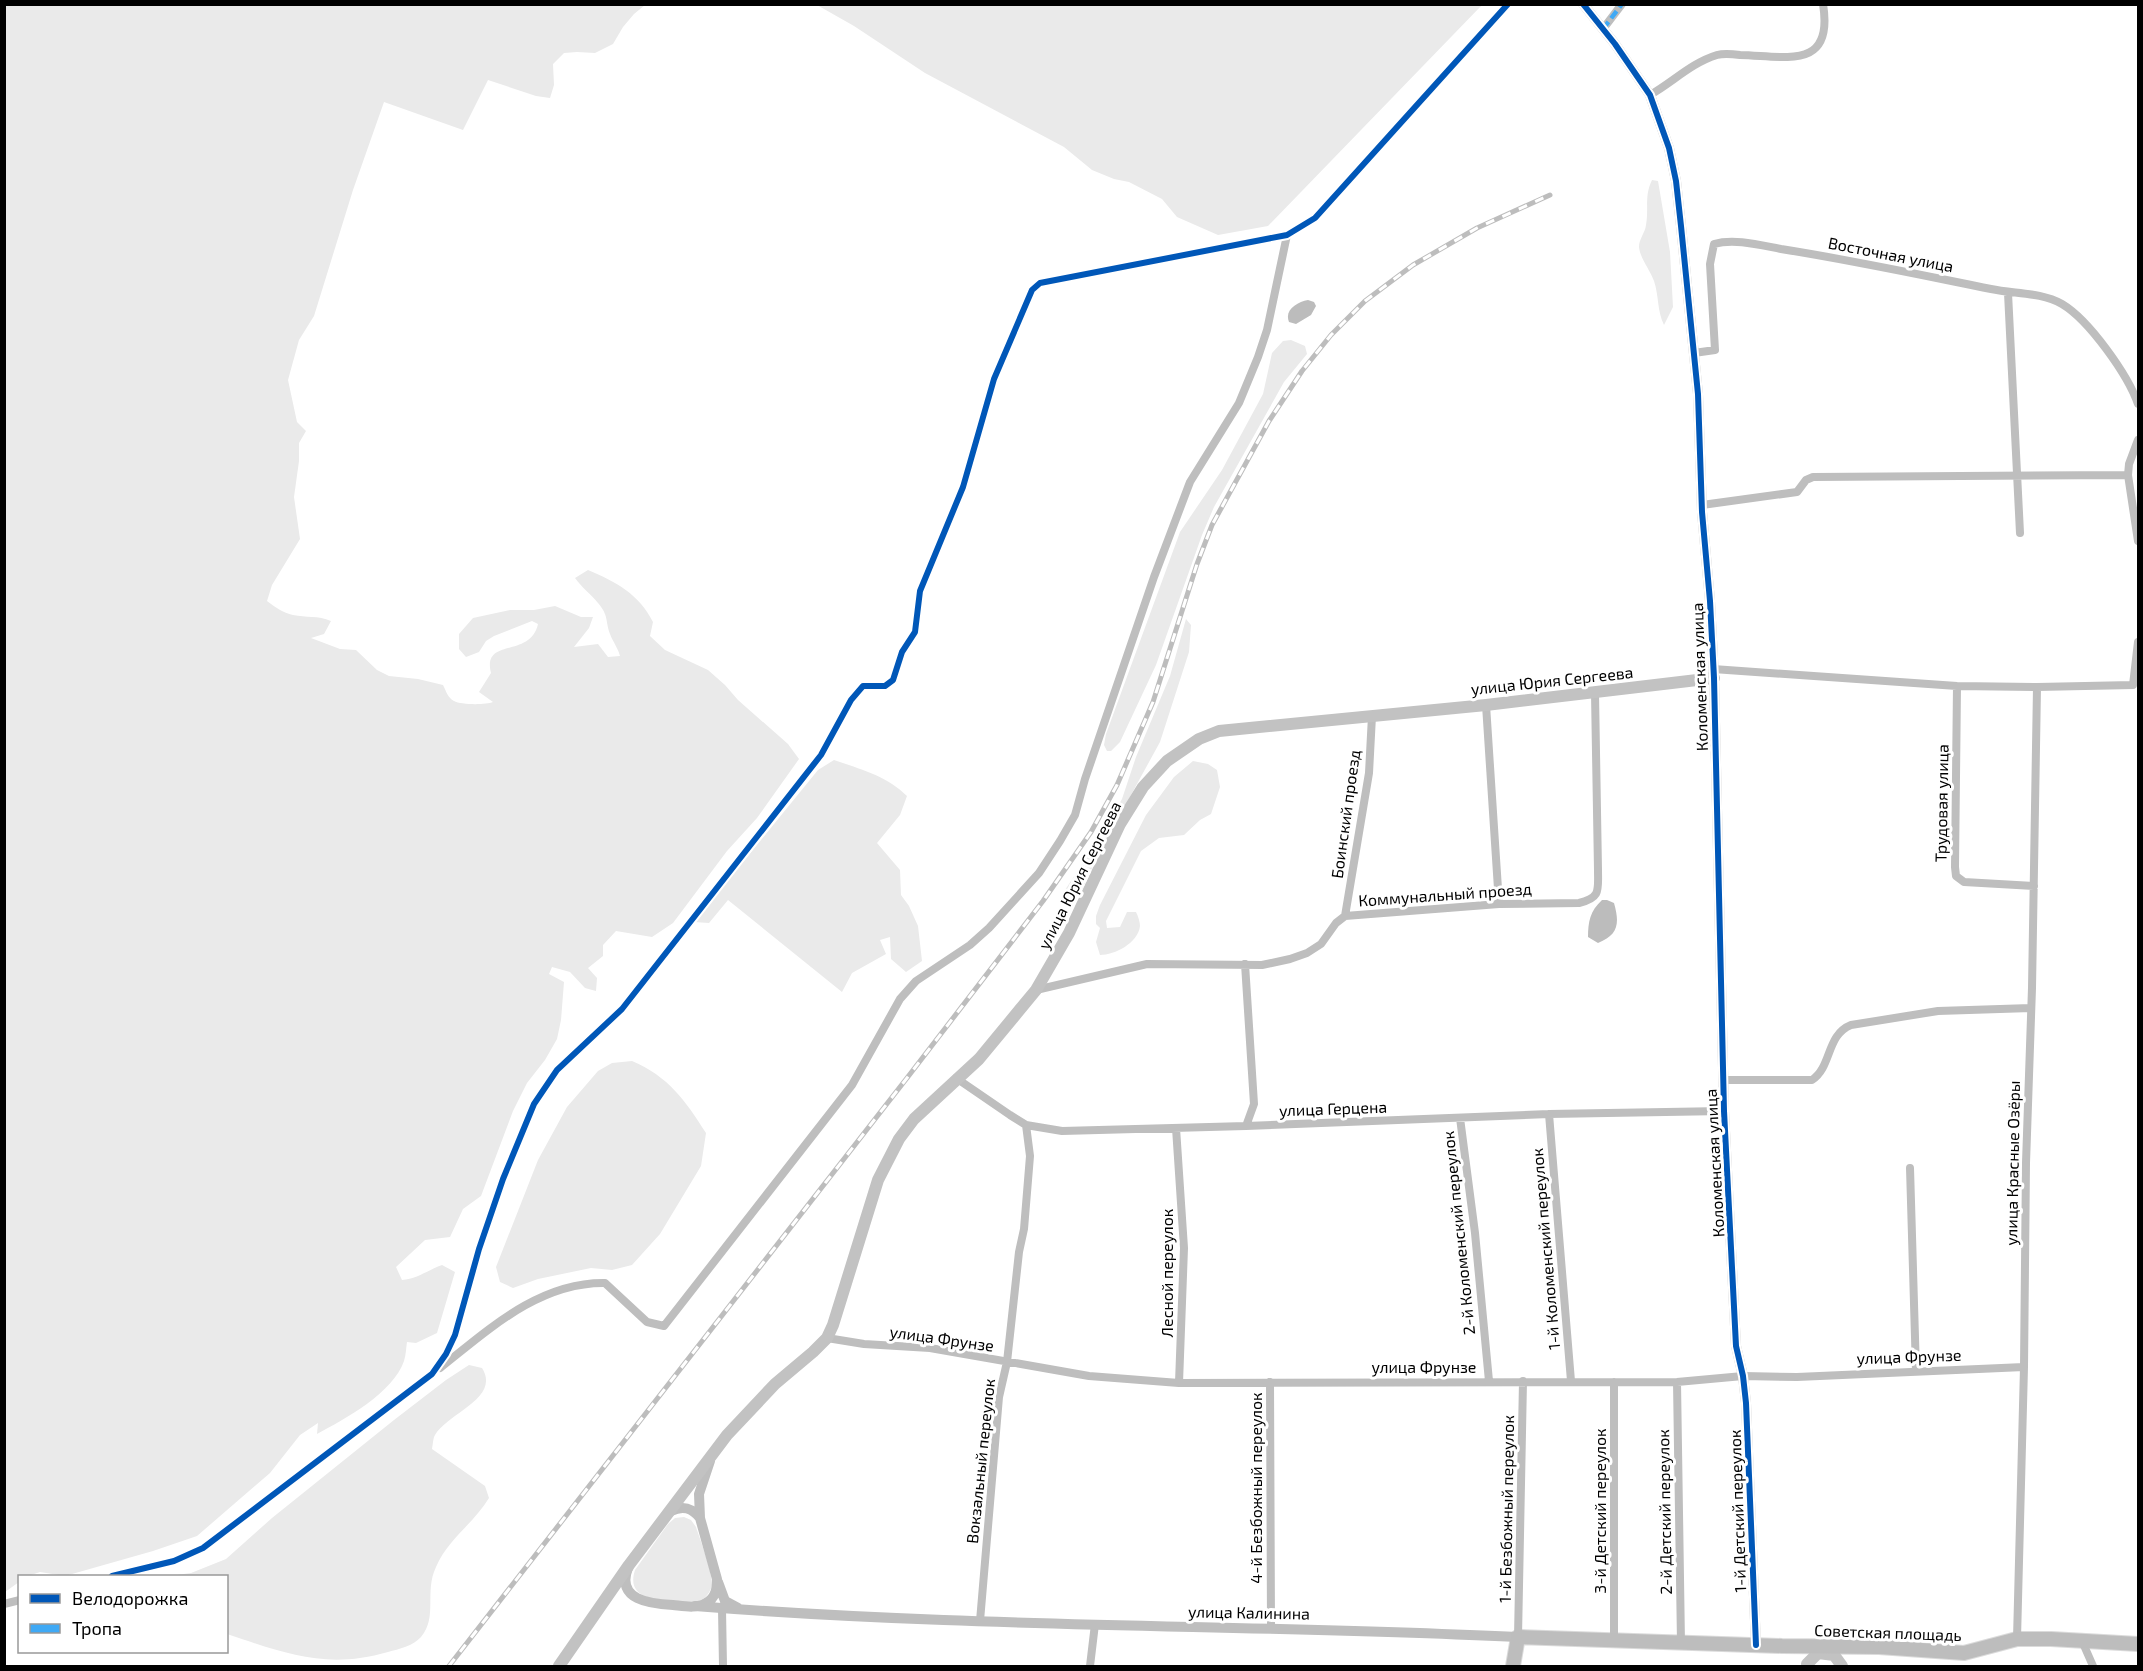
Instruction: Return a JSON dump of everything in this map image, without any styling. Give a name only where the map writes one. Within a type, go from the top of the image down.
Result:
[{"type":"main road","name":"улица Юрия Сергеева","points":[[671,1511],[712,1454],[761,1398],[827,1338],[889,1156],[914,1119],[979,1059],[1036,990],[1069,933],[1120,824],[1143,787],[1167,761],[1199,738],[1219,731],[1595,693],[1714,674]]},
{"type":"main road","points":[[559,1666],[629,1565],[671,1511]]},
{"type":"main road","points":[[1513,1666],[1518,1637]]},
{"type":"main road","name":"улица Калинина","points":[[1518,1637],[1756,1645]]},
{"type":"main road","points":[[2017,1639],[2139,1644]]},
{"type":"main road","name":"Советская площадь","points":[[1756,1645],[1846,1646],[1964,1653],[2017,1639]]},
{"type":"main road","points":[[1806,1665],[1810,1646]]},
{"type":"main road","points":[[1842,1666],[1846,1646]]},
{"type":"main road","points":[[1806,1665],[1818,1653],[1834,1655],[1842,1666]]},
{"type":"street","points":[[116,1575],[174,1561],[203,1548],[432,1374],[446,1354],[455,1335],[479,1249],[503,1179],[534,1104],[545,1087],[557,1070],[622,1009],[821,755],[850,700],[863,686],[885,686],[893,680],[898,662],[915,632],[920,591],[963,488],[994,379],[1032,290],[1040,283],[1287,235],[1315,218],[1508,4]]},
{"type":"street","name":"Коломенская улица","points":[[1583,4],[1650,95],[1666,139],[1676,181],[1700,414],[1702,505],[1714,674],[1724,1111],[1736,1346],[1743,1376]]},
{"type":"street","points":[[1603,29],[1622,4]]},
{"type":"street","points":[[1650,95],[1689,67],[1720,54],[1799,58],[1813,51],[1822,40],[1826,23],[1823,4]]},
{"type":"street","name":"улица Юрия Сергеева","points":[[432,1374],[519,1309],[560,1288],[584,1283],[604,1283],[647,1322],[664,1326],[852,1085],[900,999],[916,981],[989,928],[1039,873],[1075,815],[1085,779],[1154,578],[1190,482],[1239,403],[1258,357],[1267,330],[1287,235]]},
{"type":"street","name":"Восточная улица","points":[[1695,353],[1715,350],[1710,264],[1713,244],[1722,241],[1817,254],[2008,293],[2047,297],[2078,315],[2097,336],[2134,392],[2139,404]]},
{"type":"street","points":[[2008,293],[2020,533]]},
{"type":"street","points":[[2139,440],[2129,464],[2128,475],[2139,542]]},
{"type":"street","points":[[1702,505],[1797,492],[1806,480],[1813,477],[2128,475]]},
{"type":"street","name":"улица Юрия Сергеева","points":[[1714,674],[1957,686],[2133,685],[2139,642]]},
{"type":"street","name":"Трудовая улица","points":[[1957,686],[1956,876],[1964,882],[2034,886]]},
{"type":"street","name":"улица Красные Озёры","points":[[2017,1639],[2037,687]]},
{"type":"street","name":"Коммунальный проезд","points":[[1036,990],[1147,964],[1262,964],[1290,959],[1307,953],[1321,944],[1336,923],[1345,916],[1499,904],[1579,903],[1592,900],[1598,893],[1595,693]]},
{"type":"street","points":[[1486,705],[1499,904]]},
{"type":"street","name":"Боинский проезд","points":[[1345,916],[1369,773],[1372,716]]},
{"type":"street","points":[[1245,964],[1254,1104],[1246,1126]]},
{"type":"street","points":[[1724,1080],[1812,1080],[1821,1071],[1842,1028],[1851,1024],[1938,1011],[2031,1008]]},
{"type":"street","name":"улица Герцена","points":[[956,1078],[1026,1125],[1062,1131],[1549,1114],[1724,1111]]},
{"type":"street","name":"1-й Коломенский переулок","points":[[1549,1114],[1571,1381]]},
{"type":"street","name":"2-й Коломенский переулок","points":[[1460,1118],[1475,1233],[1489,1381]]},
{"type":"street","name":"Вокзальный переулок","points":[[980,1621],[999,1397],[1007,1362],[1019,1252],[1024,1229],[1030,1156],[1026,1125]]},
{"type":"street","name":"Лесной переулок","points":[[1176,1128],[1184,1248],[1179,1383]]},
{"type":"street","points":[[1910,1168],[1917,1371]]},
{"type":"street","name":"улица Фрунзе","points":[[827,1338],[864,1344],[930,1348],[1100,1377],[1179,1383],[1677,1382],[1743,1376],[1797,1377],[2024,1367]]},
{"type":"street","name":"1-й Детский переулок","points":[[1743,1376],[1751,1488],[1756,1645]]},
{"type":"street","name":"1-й Безбожный переулок","points":[[1518,1637],[1524,1381]]},
{"type":"street","name":"4-й Безбожный переулок","points":[[1270,1382],[1271,1629]]},
{"type":"street","name":"3-й Детский переулок","points":[[1614,1382],[1614,1640]]},
{"type":"street","name":"2-й Детский переулок","points":[[1677,1382],[1681,1643]]},
{"type":"street","points":[[712,1454],[699,1494],[700,1518],[725,1601],[741,1609]]},
{"type":"street","points":[[671,1511],[684,1507],[695,1512],[700,1518]]},
{"type":"street","points":[[629,1565],[625,1582],[628,1590],[639,1600],[659,1604],[704,1605],[712,1598],[717,1587],[717,1579]]},
{"type":"street","name":"улица Калинина","points":[[695,1606],[980,1621],[1518,1637]]},
{"type":"street","points":[[722,1608],[723,1666]]},
{"type":"street","points":[[1090,1666],[1095,1624]]},
{"type":"street","points":[[2082,1641],[2093,1666]]},
{"type":"shaded area","points":[[5,4],[645,5],[623,27],[613,44],[595,53],[564,53],[553,64],[554,85],[550,98],[536,96],[488,80],[463,130],[384,102],[353,190],[314,316],[299,340],[288,380],[297,422],[306,431],[299,443],[294,497],[300,539],[272,585],[267,601],[289,614],[331,621],[324,634],[311,638],[340,649],[356,650],[377,670],[389,676],[418,679],[443,685],[447,694],[454,701],[485,704],[493,702],[479,692],[491,673],[490,662],[493,655],[526,641],[533,635],[538,624],[532,621],[494,636],[486,641],[479,652],[466,657],[459,649],[459,634],[473,618],[510,610],[534,610],[555,606],[581,617],[593,617],[589,628],[574,647],[598,644],[608,657],[620,656],[610,634],[604,611],[575,578],[588,570],[617,584],[634,596],[653,622],[650,636],[665,650],[708,670],[788,744],[799,759],[757,818],[727,851],[673,923],[652,937],[616,931],[603,945],[603,956],[588,968],[597,978],[596,991],[585,988],[570,972],[552,967],[549,974],[564,982],[557,1039],[545,1060],[527,1083],[513,1111],[481,1196],[463,1209],[450,1237],[425,1240],[396,1267],[402,1280],[418,1276],[442,1265],[455,1272],[437,1333],[416,1343],[407,1342],[404,1361],[390,1384],[367,1404],[341,1421],[317,1434],[318,1423],[300,1435],[270,1473],[197,1536],[69,1575],[40,1572],[18,1575],[18,1583],[5,1592]]},
{"type":"shaded area","points":[[817,5],[1482,5],[1268,226],[1218,235],[1177,217],[1162,199],[1129,182],[1092,170],[1064,147],[925,73],[854,26]]},
{"type":"shaded area","points":[[1652,180],[1658,181],[1670,252],[1673,307],[1664,325],[1654,281],[1639,247],[1646,225],[1648,192]]},
{"type":"shaded area","points":[[1308,300],[1314,302],[1316,306],[1311,315],[1296,324],[1289,322],[1288,314],[1292,307]]},
{"type":"shaded area","points":[[1291,340],[1305,346],[1307,354],[1284,382],[1214,507],[1156,665],[1120,742],[1111,751],[1107,751],[1104,745],[1106,734],[1180,532],[1222,470],[1263,394],[1272,353],[1283,341]]},
{"type":"shaded area","points":[[1186,619],[1191,625],[1189,652],[1160,742],[1098,855],[1081,892],[1065,896],[1063,893],[1122,799],[1136,757],[1170,676]]},
{"type":"shaded area","points":[[834,760],[882,778],[907,796],[900,815],[877,843],[900,870],[901,895],[918,926],[922,961],[906,972],[891,959],[890,937],[880,940],[886,954],[852,973],[842,992],[728,900],[709,923],[694,922],[818,770]]},
{"type":"shaded area","points":[[1193,761],[1208,764],[1217,770],[1220,787],[1211,814],[1200,820],[1184,835],[1159,838],[1141,851],[1106,921],[1107,928],[1120,927],[1127,912],[1136,912],[1140,924],[1138,932],[1125,947],[1100,955],[1096,942],[1100,928],[1096,924],[1096,916],[1100,905],[1146,815],[1174,777]]},
{"type":"shaded area","points":[[1602,900],[1614,903],[1617,923],[1610,936],[1598,943],[1588,937],[1588,926],[1592,913]]},
{"type":"shaded area","points":[[632,1061],[666,1082],[683,1100],[706,1133],[701,1166],[660,1234],[632,1265],[612,1270],[591,1268],[538,1279],[513,1288],[500,1282],[496,1267],[538,1160],[567,1107],[598,1071],[612,1063]]},
{"type":"shaded area","points":[[469,1365],[482,1368],[486,1379],[479,1397],[442,1427],[434,1436],[432,1449],[485,1486],[489,1498],[447,1548],[436,1567],[431,1586],[429,1621],[421,1637],[406,1647],[388,1652],[366,1657],[325,1659],[287,1653],[228,1634],[228,1575],[176,1575],[191,1573],[226,1559],[272,1518],[446,1380]]},
{"type":"shaded area","points":[[684,1517],[691,1520],[696,1527],[712,1580],[709,1592],[703,1599],[691,1602],[650,1598],[643,1595],[634,1586],[635,1570],[668,1524],[675,1518]]},
{"type":"railway","points":[[449,1666],[907,1078],[1043,901],[1091,832],[1117,785],[1153,702],[1197,564],[1212,525],[1269,421],[1302,371],[1331,335],[1365,301],[1413,265],[1477,228],[1550,195]]},
{"type":"marked path","points":[[1603,29],[1622,4]]},
{"type":"cycle path","points":[[116,1575],[174,1561],[203,1548],[432,1374],[446,1354],[455,1335],[479,1249],[503,1179],[534,1104],[557,1070],[622,1009],[821,755],[851,700],[863,686],[885,686],[893,680],[902,652],[915,632],[920,591],[963,487],[994,379],[1032,290],[1040,283],[1287,235],[1315,218],[1508,4]]},
{"type":"cycle path","points":[[1583,4],[1615,44],[1650,95],[1669,148],[1676,181],[1681,226],[1698,394],[1702,512],[1710,601],[1714,678],[1724,1111],[1736,1346],[1746,1403],[1756,1645]]}]
